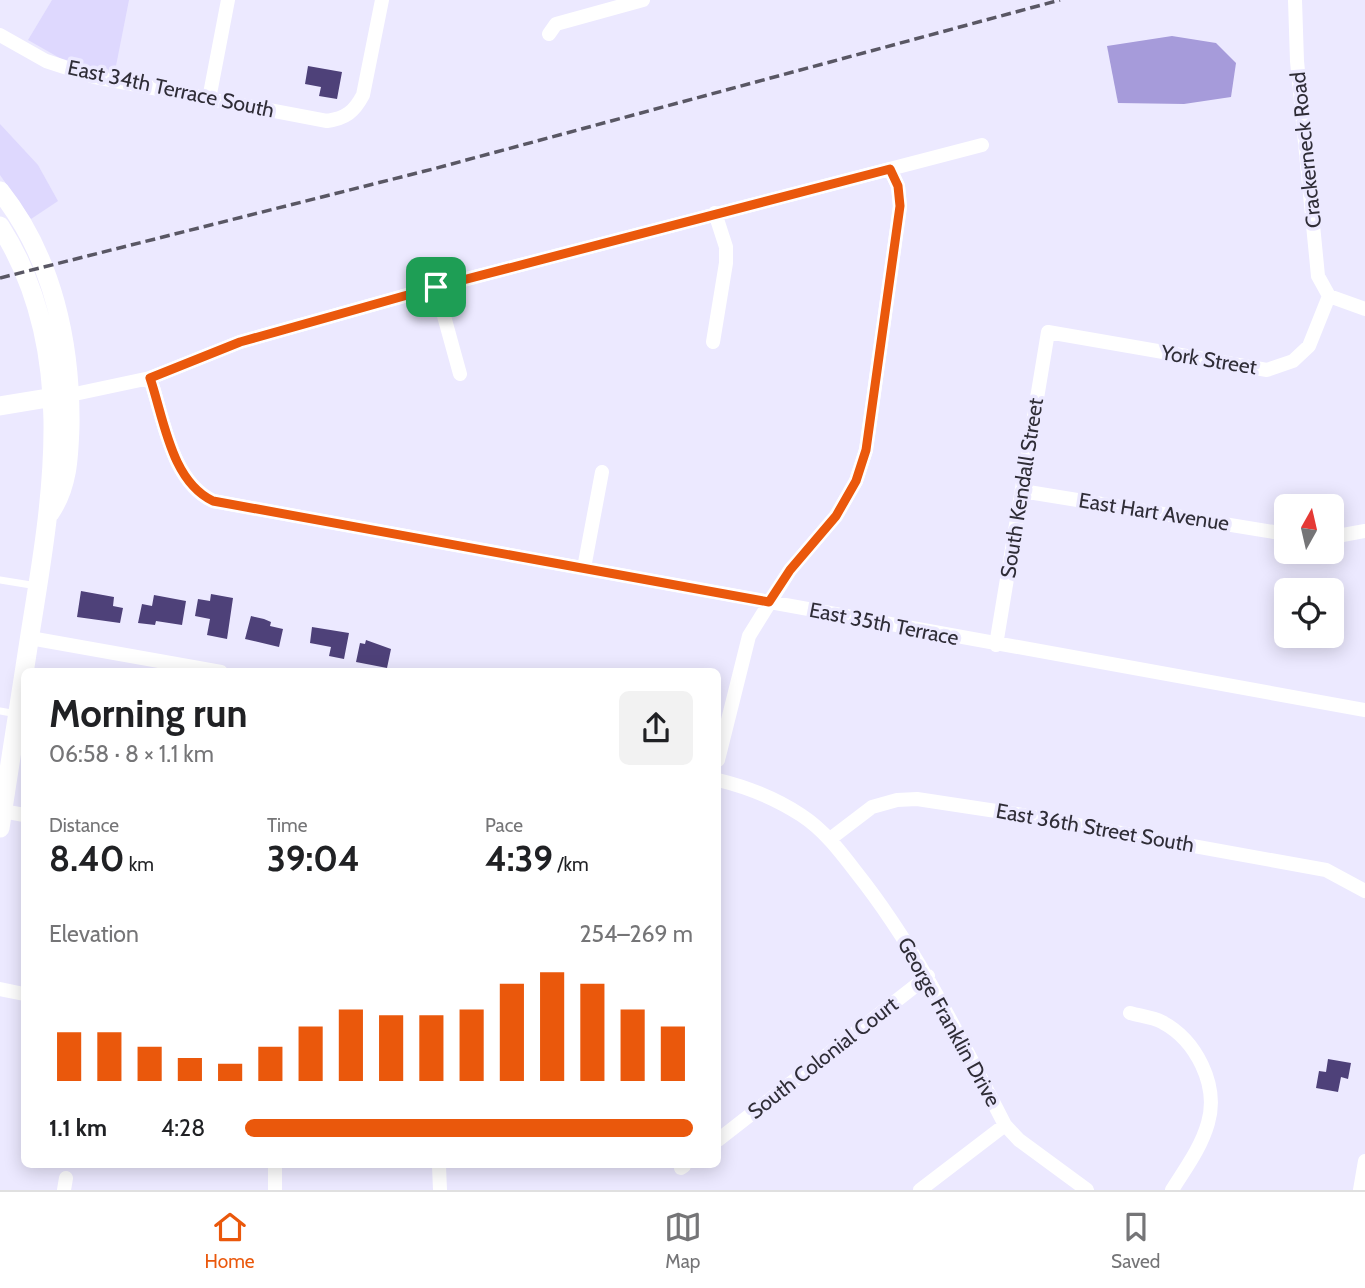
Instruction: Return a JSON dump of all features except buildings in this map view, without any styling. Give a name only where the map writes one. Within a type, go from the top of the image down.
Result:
[{"type":"main road","points":[[0,191],[22,223],[49,282],[52,322]]},
{"type":"main road","points":[[1,227],[67,348],[62,396],[65,485],[50,513],[30,638],[22,668]]},
{"type":"main road","points":[[0,407],[62,396]]},
{"type":"main road","points":[[1,816],[9,713],[21,670]]},
{"type":"street","points":[[209,99],[228,0]]},
{"type":"street","name":"East 34th Terrace South","points":[[0,35],[46,61],[94,77],[327,121],[355,110],[363,95],[382,0]]},
{"type":"street","points":[[549,34],[556,24],[597,6],[643,0]]},
{"type":"street","name":"Crackerneck Road","points":[[1295,0],[1297,61],[1318,276],[1329,296]]},
{"type":"street","points":[[62,396],[150,378],[240,342],[436,287],[982,145]]},
{"type":"street","points":[[721,748],[749,636],[790,570],[836,516],[856,481],[866,450],[900,206],[898,186],[890,169]]},
{"type":"street","points":[[713,342],[726,263],[726,247],[715,213]]},
{"type":"street","points":[[436,287],[460,374]]},
{"type":"street","points":[[1329,296],[1365,309]]},
{"type":"street","name":"York Street","points":[[1048,332],[1267,370],[1293,362],[1309,346],[1329,296]]},
{"type":"street","name":"South Kendall Street","points":[[996,645],[1048,332]]},
{"type":"street","name":"East 35th Terrace","points":[[150,378],[186,479],[199,494],[213,501],[1365,710]]},
{"type":"street","points":[[584,568],[602,472]]},
{"type":"street","name":"East Hart Avenue","points":[[1022,491],[1274,532]]},
{"type":"street","points":[[1344,535],[1365,531]]},
{"type":"street","points":[[30,638],[199,668]]},
{"type":"street","name":"George Franklin Drive","points":[[721,781],[772,798],[803,816],[830,839],[880,902],[928,976],[1005,1125],[1019,1140],[1087,1190]]},
{"type":"street","name":"East 36th Street South","points":[[830,839],[872,807],[897,800],[917,799],[1016,814],[1326,870],[1365,891]]},
{"type":"street","points":[[1,816],[21,814]]},
{"type":"street","name":"South Colonial Court","points":[[721,1138],[928,976]]},
{"type":"street","points":[[0,989],[21,993]]},
{"type":"street","points":[[1130,1013],[1161,1022],[1186,1040],[1203,1066],[1210,1096],[1208,1121],[1200,1144],[1172,1190]]},
{"type":"street","points":[[920,1190],[1005,1125]]},
{"type":"street","points":[[1360,1190],[1365,1161]]},
{"type":"street","points":[[275,1168],[275,1190]]},
{"type":"street","points":[[439,1168],[440,1190]]},
{"type":"lane","points":[[0,580],[38,586]]},
{"type":"shaded area","points":[[52,0],[129,0],[114,76],[72,65],[28,40]]},
{"type":"shaded area","points":[[1172,36],[1216,43],[1236,63],[1231,97],[1184,104],[1118,103],[1107,46]]},
{"type":"shaded area","points":[[0,124],[38,165],[58,201],[31,219],[0,175]]},
{"type":"railway","points":[[0,278],[433,169],[1060,0]]},
{"type":"route","points":[[890,169],[898,186],[900,206],[873,418],[866,450],[856,481],[836,516],[790,570],[769,602],[213,501],[191,487],[180,468],[150,378],[240,342],[436,287],[890,169]]}]
